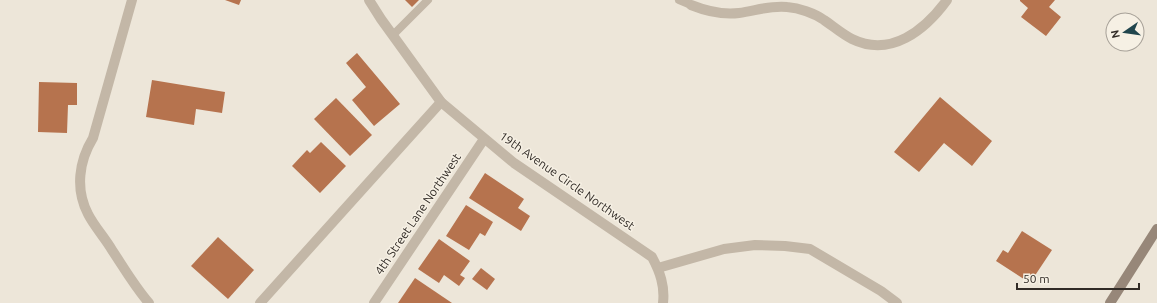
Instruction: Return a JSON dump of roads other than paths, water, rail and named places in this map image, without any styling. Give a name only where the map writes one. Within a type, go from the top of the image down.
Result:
[{"type":"street","points":[[132,0],[93,138],[82,162],[79,180],[82,198],[88,214],[129,276],[149,303]]},
{"type":"street","name":"19th Avenue Circle Northwest","points":[[369,0],[441,102],[514,163],[652,257],[658,268],[663,285],[663,303]]},
{"type":"street","points":[[691,5],[700,9],[720,13],[738,13],[768,7],[787,7],[806,12],[823,19],[852,39],[869,44],[885,44],[903,40],[918,32],[947,0]]},
{"type":"street","points":[[260,303],[441,102]]},
{"type":"street","name":"4th Street Lane Northwest","points":[[374,303],[484,139]]},
{"type":"street","points":[[1110,303],[1157,229]]},
{"type":"street","points":[[658,268],[724,249],[755,244],[804,249],[810,250],[853,274],[881,291],[897,303]]},
{"type":"lane","points":[[393,35],[428,0]]},
{"type":"lane","points":[[679,0],[691,5]]}]
